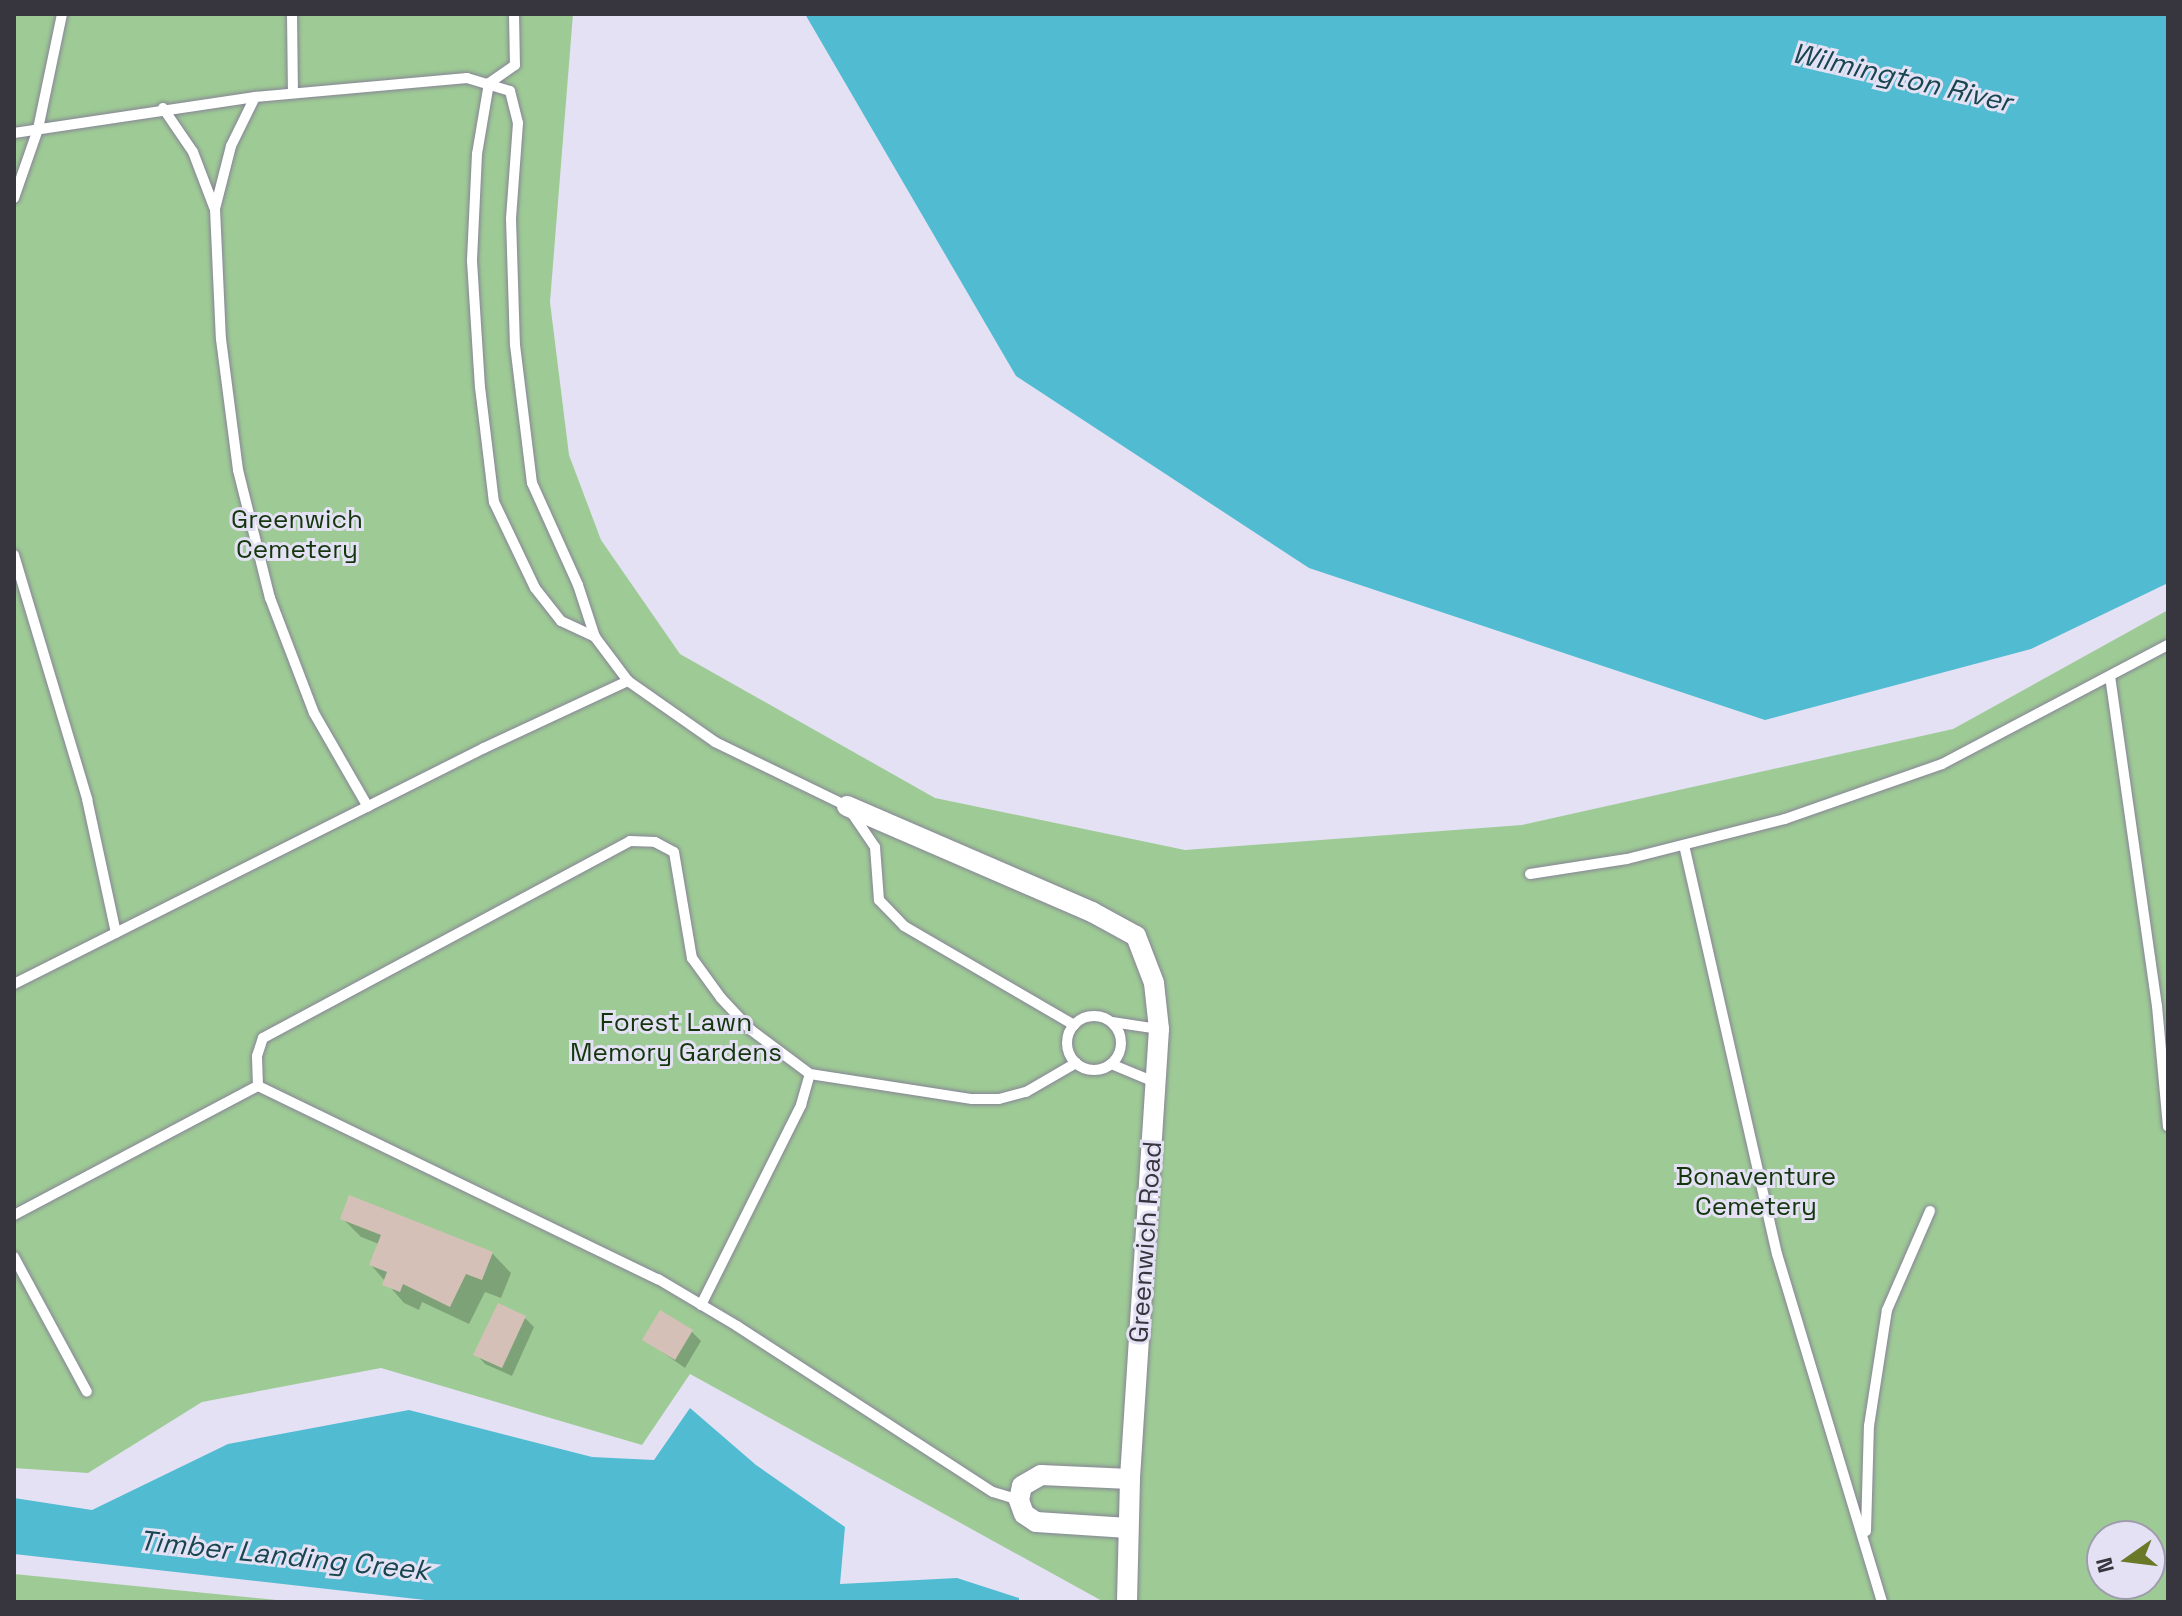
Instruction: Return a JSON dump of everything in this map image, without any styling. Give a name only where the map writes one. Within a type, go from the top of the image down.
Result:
[{"type":"street","name":"Greenwich Road","points":[[847,806],[1092,912],[1136,936],[1154,983],[1159,1029],[1157,1083],[1130,1479],[1127,1602]]},
{"type":"street","points":[[1128,1528],[1036,1522],[1024,1514],[1019,1500],[1022,1486],[1041,1475],[1130,1479]]},
{"type":"lane","points":[[14,198],[38,129],[62,14]]},
{"type":"lane","points":[[292,14],[293,93]]},
{"type":"lane","points":[[514,14],[515,65],[489,83],[477,154],[472,261],[480,387],[494,502],[535,588],[561,621],[595,637]]},
{"type":"lane","points":[[14,133],[163,108],[467,78],[510,91],[518,123],[511,219],[515,345],[532,483],[578,585],[595,637],[628,681],[715,742],[847,806],[875,847],[879,900],[904,926],[1074,1025]]},
{"type":"lane","points":[[255,97],[231,146],[215,209],[221,339],[238,470],[270,598],[314,713],[368,807]]},
{"type":"lane","points":[[163,108],[193,152],[215,209]]},
{"type":"lane","points":[[14,555],[87,799],[116,933]]},
{"type":"lane","points":[[1530,874],[1627,859],[1785,819],[1942,764],[2168,645]]},
{"type":"lane","points":[[2110,676],[2157,1006],[2168,1127]]},
{"type":"lane","points":[[14,984],[628,681]]},
{"type":"lane","points":[[258,1086],[257,1056],[263,1038],[630,841],[655,842],[674,852],[692,958],[751,1030],[810,1074],[972,1099],[999,1099],[1026,1092],[1076,1063]]},
{"type":"lane","points":[[1684,845],[1777,1254],[1866,1539],[1882,1602]]},
{"type":"lane","points":[[1157,1083],[1111,1064],[1094,1070],[1076,1063],[1067,1047],[1074,1025],[1090,1016],[1159,1029]]},
{"type":"lane","points":[[1111,1064],[1121,1043],[1112,1022]]},
{"type":"lane","points":[[701,1305],[801,1105],[810,1074]]},
{"type":"lane","points":[[14,1215],[258,1086]]},
{"type":"lane","points":[[258,1086],[658,1279],[993,1492],[1019,1500]]},
{"type":"lane","points":[[1866,1539],[1869,1426],[1887,1310],[1930,1211]]},
{"type":"lane","points":[[14,1257],[87,1392]]},
{"type":"green space","points":[[14,14],[573,14],[550,302],[569,455],[601,540],[680,654],[935,798],[1185,850],[1522,825],[1953,729],[2168,610],[2168,1602],[1104,1602],[690,1374],[642,1445],[381,1368],[202,1402],[88,1473],[14,1468]]},
{"type":"green space","points":[[14,1574],[297,1602],[14,1602]]},
{"type":"water","name":"Wilmington River","points":[[805,14],[2168,14],[2168,583],[2031,649],[1765,720],[1309,568],[1016,376]]},
{"type":"water","name":"Timber Landing Creek","points":[[690,1408],[756,1465],[845,1527],[840,1584],[957,1578],[1019,1598],[1019,1602],[443,1602],[14,1554],[14,1498],[92,1510],[228,1444],[409,1410],[592,1457],[654,1460]]},
{"type":"building","points":[[349,1195],[493,1252],[482,1280],[466,1274],[450,1307],[403,1284],[400,1292],[382,1285],[387,1272],[369,1265],[381,1235],[340,1219]]},
{"type":"building","points":[[498,1303],[526,1316],[502,1368],[473,1355]]},
{"type":"building","points":[[660,1310],[693,1330],[675,1360],[642,1340]]},
{"type":"park label","name":"Greenwich Cemetery","points":[[297,535]]},
{"type":"park label","name":"Forest Lawn Memory Gardens","points":[[676,1038]]},
{"type":"park label","name":"Bonaventure Cemetery","points":[[1756,1192]]}]
